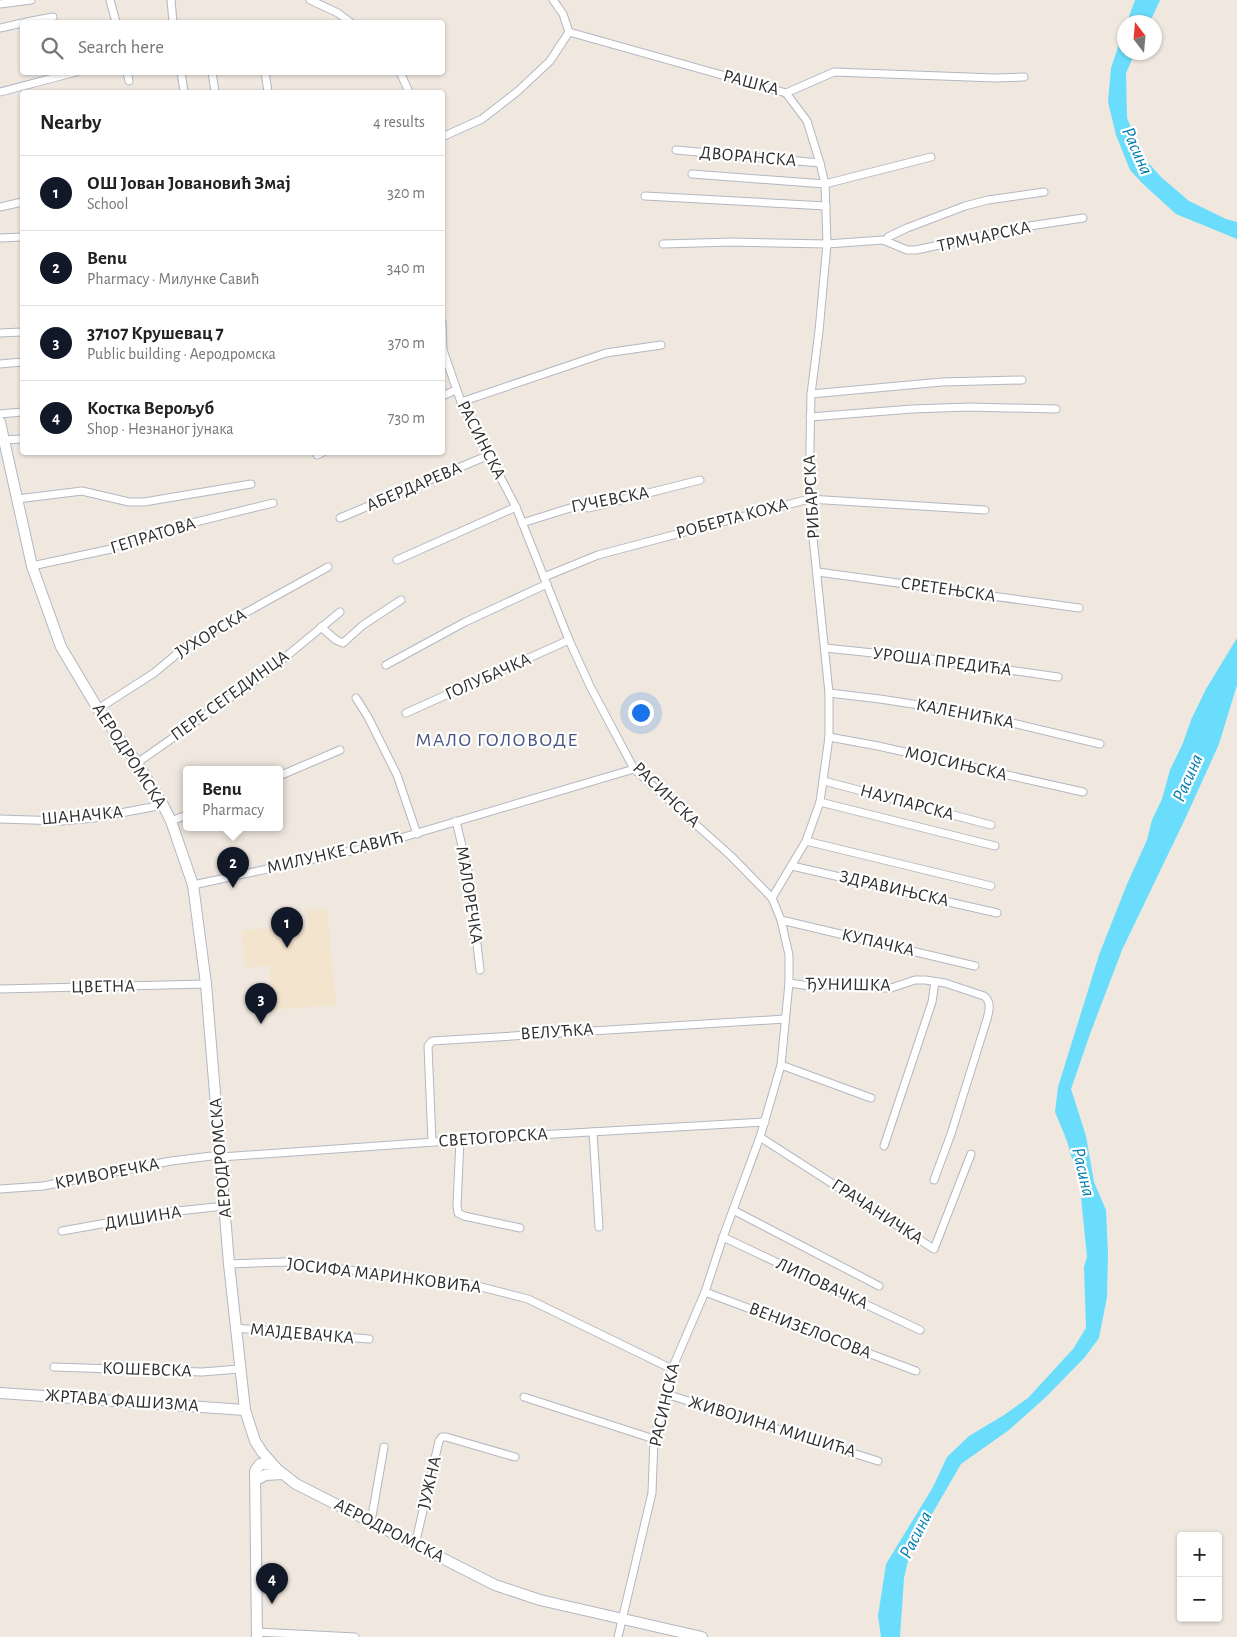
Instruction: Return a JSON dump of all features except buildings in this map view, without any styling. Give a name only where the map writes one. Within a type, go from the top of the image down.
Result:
[{"type":"street","points":[[0,4],[31,0]]},
{"type":"street","points":[[110,0],[115,20]]},
{"type":"street","points":[[170,0],[173,20]]},
{"type":"street","points":[[310,0],[338,13],[347,20]]},
{"type":"street","points":[[445,136],[482,119],[518,92],[550,61],[569,32],[563,14],[553,0]]},
{"type":"street","points":[[38,20],[52,17]]},
{"type":"street","points":[[0,28],[20,24]]},
{"type":"street","name":"РАШКА","points":[[569,32],[786,94],[834,72],[995,78],[1024,77]]},
{"type":"street","points":[[0,92],[65,75]]},
{"type":"street","points":[[127,75],[128,81]]},
{"type":"street","points":[[181,75],[184,90]]},
{"type":"street","points":[[212,75],[215,90]]},
{"type":"street","points":[[265,75],[268,90]]},
{"type":"street","points":[[402,75],[408,90]]},
{"type":"street","name":"РИБАРСКА","points":[[772,898],[806,841],[820,802],[829,737],[829,693],[809,498],[811,394],[827,244],[825,184],[807,121],[786,94]]},
{"type":"street","name":"ДВОРАНСКА","points":[[676,150],[820,163]]},
{"type":"street","points":[[692,174],[825,184],[931,157]]},
{"type":"street","name":"ТРМЧАРСКА","points":[[886,241],[888,237],[907,228],[964,206],[988,200],[1044,192]]},
{"type":"street","points":[[645,196],[826,206]]},
{"type":"street","points":[[0,207],[20,202]]},
{"type":"street","name":"ТРМЧАРСКА","points":[[663,244],[732,242],[827,244],[883,240],[907,250],[916,250],[1023,227],[1082,218]]},
{"type":"street","points":[[0,238],[20,237]]},
{"type":"street","points":[[0,333],[20,332]]},
{"type":"street","points":[[461,402],[606,353],[661,345]]},
{"type":"street","name":"РАСИНСКА","points":[[445,356],[461,402],[516,507],[569,640],[590,686],[634,769],[731,856],[772,898],[781,920],[789,955],[789,983],[781,1066],[765,1122],[705,1292],[672,1369],[666,1394],[660,1408],[654,1439],[652,1493],[618,1637]]},
{"type":"street","points":[[0,364],[20,362]]},
{"type":"street","points":[[811,394],[942,382],[1022,380]]},
{"type":"street","points":[[445,395],[456,390]]},
{"type":"street","points":[[810,416],[969,407],[1056,409]]},
{"type":"street","points":[[0,414],[20,412]]},
{"type":"street","name":"АЕРОДРОМСКА","points":[[0,422],[32,566],[61,647],[98,709],[137,763],[163,804],[172,821],[193,885],[206,984],[218,1156],[225,1206],[239,1369],[245,1410],[252,1433],[268,1464],[296,1484],[495,1585],[540,1600],[702,1637]]},
{"type":"street","points":[[4,440],[20,439]]},
{"type":"street","name":"АБЕРДАРЕВА","points":[[340,518],[489,455]]},
{"type":"street","name":"ГУЧЕВСКА","points":[[522,522],[583,504],[589,508],[700,480]]},
{"type":"street","points":[[17,499],[82,491],[129,502],[144,502],[251,484]]},
{"type":"street","name":"РОБЕРТА КОХА","points":[[544,577],[598,556],[809,498],[984,510]]},
{"type":"street","name":"ГЕПРАТОВА","points":[[32,566],[110,549],[127,540],[273,503]]},
{"type":"street","points":[[397,560],[516,507]]},
{"type":"street","name":"ЈУХОРСКА","points":[[98,709],[154,673],[189,644],[328,567]]},
{"type":"street","name":"СРЕТЕЊСКА","points":[[818,572],[1079,608]]},
{"type":"street","points":[[386,665],[465,622],[547,584]]},
{"type":"street","points":[[321,627],[336,640],[343,643],[364,625],[401,600]]},
{"type":"street","name":"ПЕРЕ СЕГЕДИНЦА","points":[[137,763],[271,669],[340,612]]},
{"type":"street","name":"ГОЛУБАЧКА","points":[[406,713],[569,640]]},
{"type":"street","name":"УРОША ПРЕДИЋА","points":[[825,648],[1058,677]]},
{"type":"street","name":"КАЛЕНИЋКА","points":[[829,693],[971,713],[1100,744]]},
{"type":"street","name":"МИЛУНКЕ САВИЋ","points":[[356,698],[368,717],[397,774],[417,834]]},
{"type":"street","name":"МОЈСИЊСКА","points":[[829,737],[878,746],[1083,792]]},
{"type":"street","points":[[283,774],[340,750]]},
{"type":"street","name":"МИЛУНКЕ САВИЋ","points":[[193,885],[332,855],[417,834],[634,769]]},
{"type":"street","name":"НАУПАРСКА","points":[[824,781],[992,825]]},
{"type":"street","points":[[820,802],[995,846]]},
{"type":"street","name":"ШАНАЧКА","points":[[0,818],[62,821],[94,818],[163,804]]},
{"type":"street","points":[[172,821],[183,817]]},
{"type":"street","name":"МАЛОРЕЧКА","points":[[456,821],[469,875],[480,970]]},
{"type":"street","points":[[806,841],[991,886]]},
{"type":"street","name":"ЗДРАВИЊСКА","points":[[792,866],[996,912]]},
{"type":"street","name":"КУПАЧКА","points":[[781,920],[975,966]]},
{"type":"street","name":"ЂУНИШКА","points":[[789,983],[810,986],[842,984],[891,988],[920,980],[945,983],[988,999],[990,1003],[987,1019],[934,1180]]},
{"type":"street","points":[[884,1146],[932,1002],[935,982]]},
{"type":"street","name":"ЦВЕТНА","points":[[0,989],[206,984]]},
{"type":"street","name":"ВЕЛУЋКА","points":[[432,1142],[428,1046],[432,1041],[785,1019]]},
{"type":"street","points":[[781,1066],[871,1098]]},
{"type":"street","name":"СВЕТОГОРСКА","points":[[218,1156],[765,1122]]},
{"type":"street","points":[[593,1132],[599,1227]]},
{"type":"street","name":"ГРАЧАНИЧКА","points":[[760,1136],[934,1249],[971,1154]]},
{"type":"street","points":[[460,1140],[458,1212],[464,1216],[520,1228]]},
{"type":"street","name":"КРИВОРЕЧКА","points":[[0,1189],[44,1186],[171,1161],[218,1156]]},
{"type":"street","name":"ДИШИНА","points":[[62,1231],[168,1212],[225,1206]]},
{"type":"street","points":[[733,1210],[879,1286]]},
{"type":"street","name":"ЛИПОВАЧКА","points":[[723,1237],[920,1330]]},
{"type":"street","name":"ЈОСИФА МАРИНКОВИЋА","points":[[229,1264],[285,1262],[462,1282],[528,1299],[672,1369]]},
{"type":"street","name":"ВЕНИЗЕЛОСОВА","points":[[705,1292],[916,1371]]},
{"type":"street","name":"МАЈДЕВАЧКА","points":[[235,1328],[369,1340]]},
{"type":"street","name":"КОШЕВСКА","points":[[54,1367],[202,1372],[239,1369]]},
{"type":"street","name":"ЖРТАВА ФАШИЗМА","points":[[0,1393],[245,1410]]},
{"type":"street","name":"ЖИВОЈИНА МИШИЋА","points":[[666,1394],[878,1460]]},
{"type":"street","points":[[524,1397],[654,1439]]},
{"type":"street","points":[[252,1433],[256,1478],[257,1634],[355,1637]]},
{"type":"street","name":"ЈУЖНА","points":[[415,1545],[439,1441],[442,1437],[516,1457]]},
{"type":"street","points":[[371,1522],[384,1447]]},
{"type":"street","points":[[256,1478],[257,1466],[268,1464]]},
{"type":"street","points":[[256,1478],[283,1474]]},
{"type":"shaded area","points":[[327,908],[336,1005],[273,1010],[269,965],[245,968],[242,930],[308,926],[307,910]]},
{"type":"water","points":[[1135,0],[1160,0],[1153,15],[1130,15]]},
{"type":"water","name":"Расина","points":[[1117,50],[1117,60],[1132,60],[1126,73],[1127,118],[1144,158],[1161,177],[1189,201],[1226,219],[1237,222],[1237,239],[1176,214],[1130,170],[1116,135],[1108,102],[1111,68]]},
{"type":"water","name":"Расина","points":[[1237,638],[1237,685],[1219,744],[1122,950],[1071,1089],[1086,1136],[1094,1182],[1106,1210],[1108,1253],[1107,1297],[1099,1338],[1085,1357],[1047,1396],[1009,1430],[961,1464],[910,1552],[904,1578],[900,1637],[881,1637],[878,1616],[886,1564],[933,1487],[947,1457],[969,1436],[1028,1398],[1073,1349],[1086,1328],[1084,1267],[1087,1257],[1080,1187],[1067,1141],[1055,1112],[1058,1087],[1099,955],[1127,884],[1147,840],[1170,770],[1206,689]]},
{"type":"place","name":"Benu","points":[[233,888]]},
{"type":"place","name":"ОШ Јован Јовановић Змај","points":[[287,948]]},
{"type":"place","name":"37107 Крушевац 7","points":[[261,1024]]},
{"type":"place","name":"Костка Верољуб","points":[[272,1604]]},
{"type":"district","name":"МАЛО ГОЛОВОДЕ","points":[[497,740]]}]
